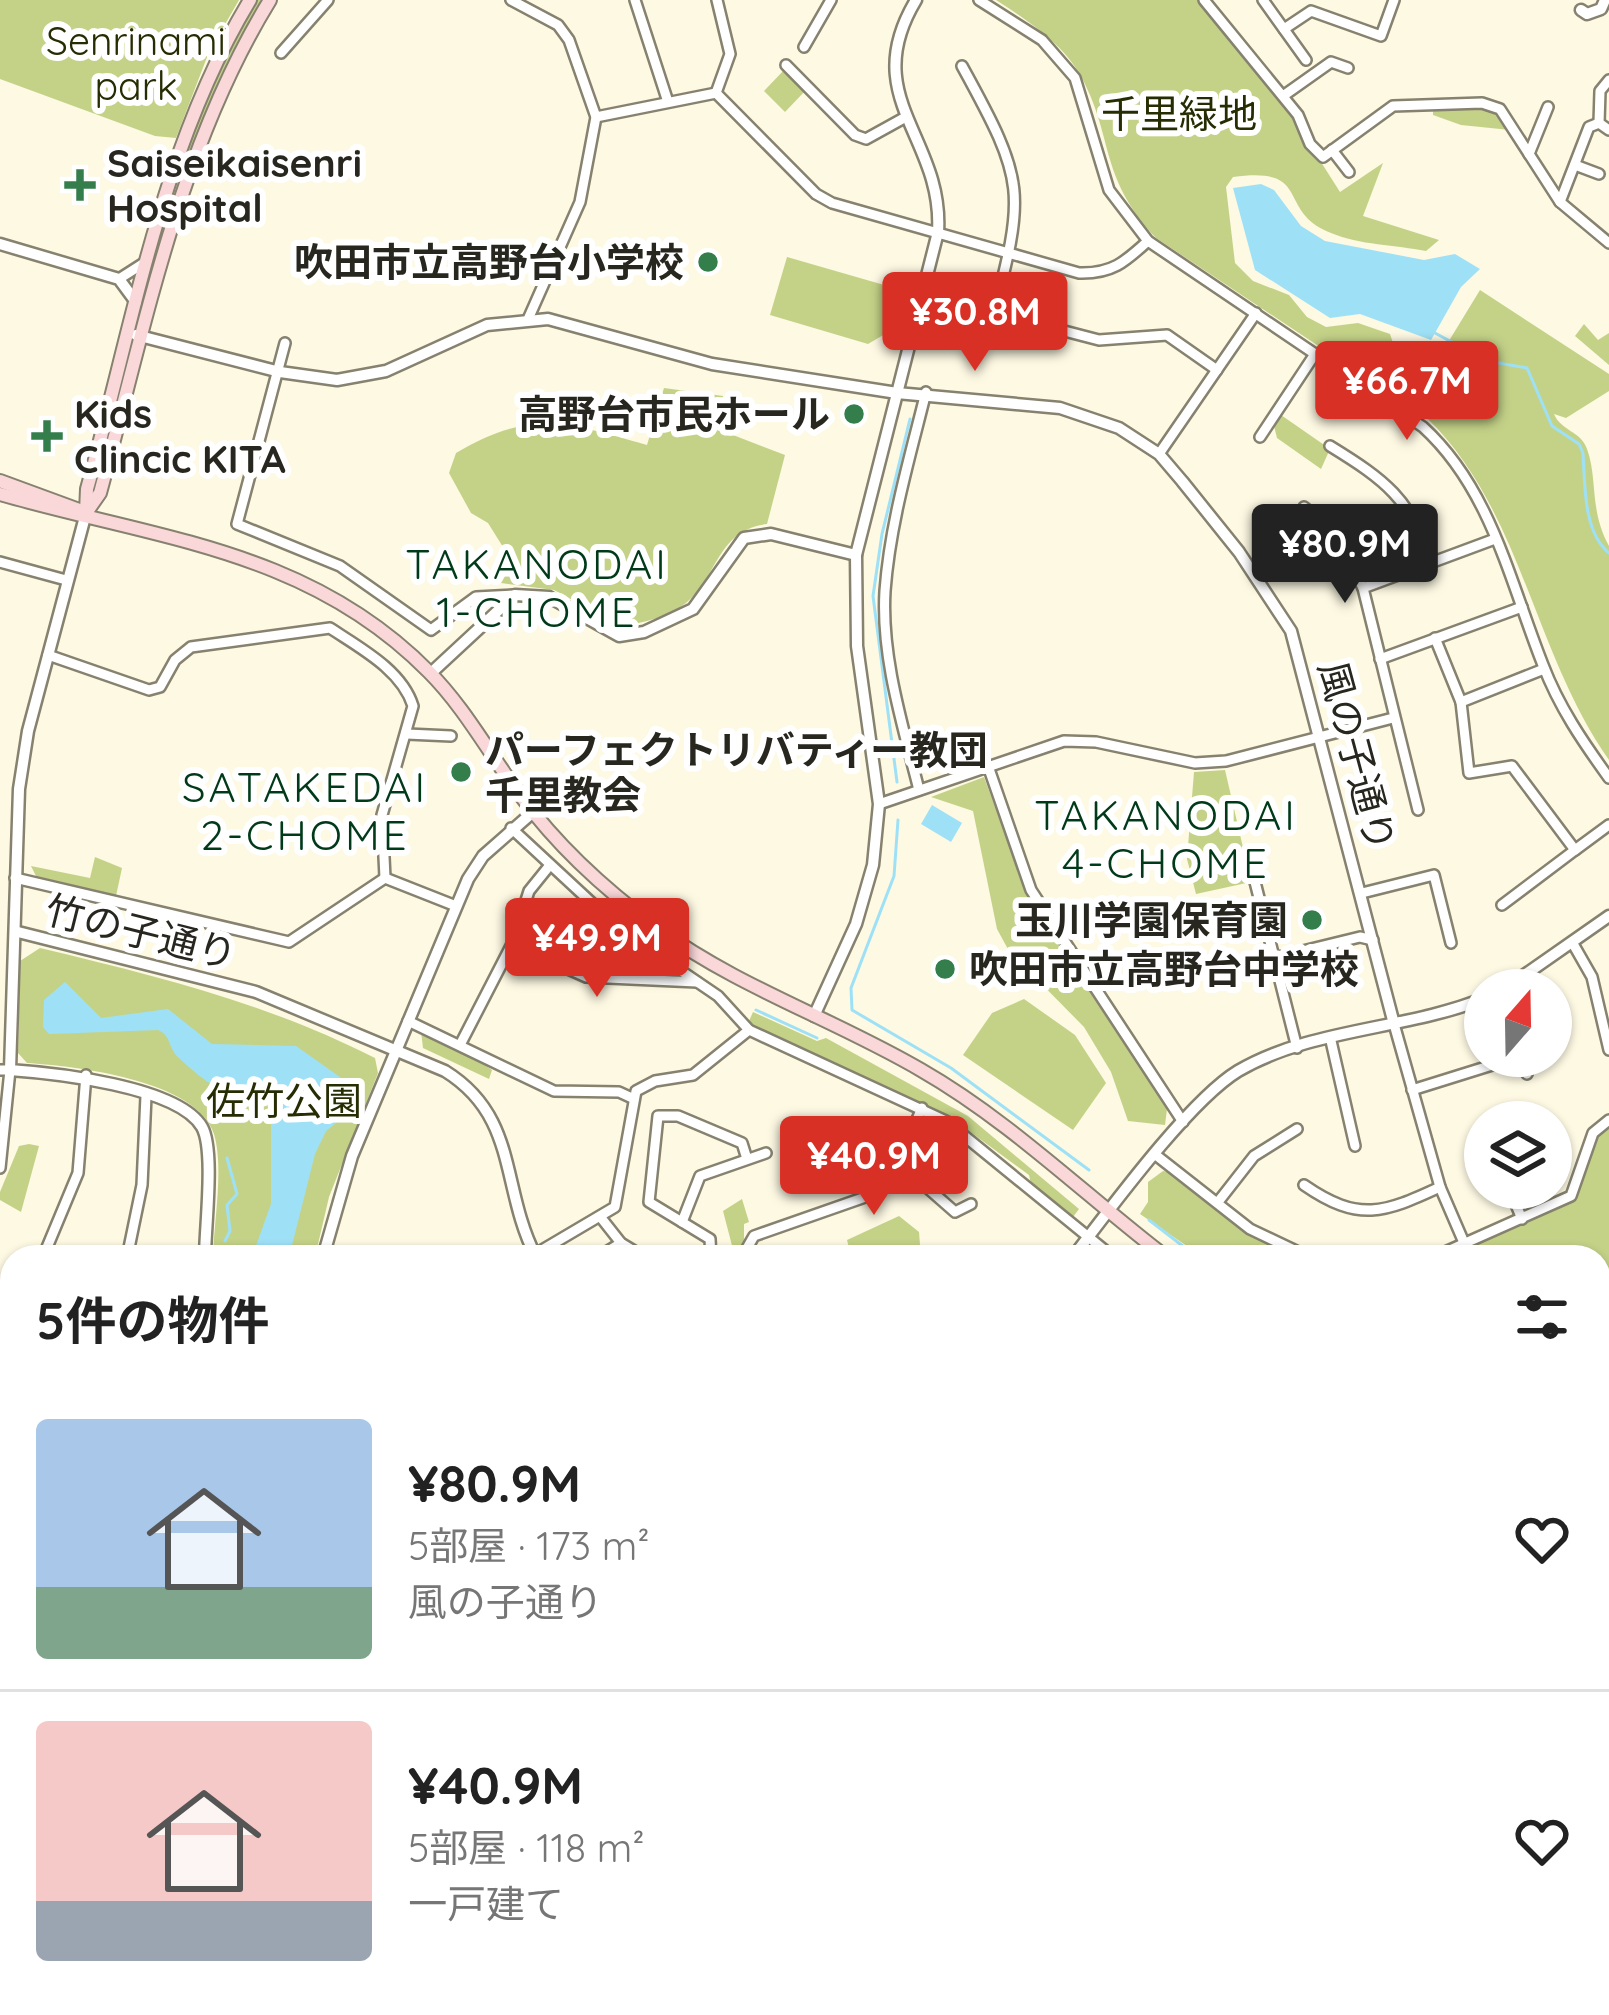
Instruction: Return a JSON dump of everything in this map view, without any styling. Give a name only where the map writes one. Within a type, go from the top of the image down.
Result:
[{"type":"main road","points":[[136,334],[137,304],[149,257],[207,80],[250,0]]},
{"type":"main road","points":[[86,513],[87,489],[136,334],[222,88],[270,0]]},
{"type":"main road","points":[[0,482],[86,513]]},
{"type":"main road","points":[[0,494],[242,557],[344,603],[430,673],[533,812],[596,878],[659,930],[718,970],[876,1044],[974,1103],[1151,1245]]},
{"type":"street","points":[[281,53],[328,0]]},
{"type":"street","points":[[511,0],[534,6],[569,40],[596,117],[580,202],[530,317]]},
{"type":"street","points":[[635,0],[668,103]]},
{"type":"street","points":[[716,0],[730,54],[716,93]]},
{"type":"street","points":[[804,47],[830,0]]},
{"type":"street","points":[[814,1016],[856,924],[873,865],[879,804],[857,646],[856,555],[938,232],[936,182],[904,118],[894,72],[896,43],[916,0]]},
{"type":"street","points":[[979,0],[1042,40],[1075,79],[1109,190],[1148,241],[1449,450],[1467,474],[1544,669],[1572,726],[1609,778]]},
{"type":"street","points":[[1204,0],[1283,97],[1310,144],[1323,157],[1394,106],[1482,103],[1500,109],[1560,202],[1609,243]]},
{"type":"street","points":[[1263,0],[1306,60]]},
{"type":"street","points":[[1322,14],[1327,0]]},
{"type":"street","points":[[1284,29],[1312,11],[1381,36],[1394,0]]},
{"type":"street","points":[[1567,0],[1581,10],[1601,9],[1605,0]]},
{"type":"street","points":[[1283,97],[1331,62],[1348,68]]},
{"type":"street","points":[[786,65],[855,135],[866,139],[904,118]]},
{"type":"street","points":[[962,66],[1012,160],[1016,218],[992,321]]},
{"type":"street","points":[[1560,202],[1589,127],[1604,127],[1596,107],[1609,80]]},
{"type":"street","points":[[596,117],[716,93]]},
{"type":"street","points":[[716,93],[816,194],[1009,253],[1103,274],[1122,265],[1148,241]]},
{"type":"street","points":[[1529,154],[1548,107]]},
{"type":"street","points":[[1332,150],[1349,172]]},
{"type":"street","points":[[1575,165],[1599,174]]},
{"type":"street","points":[[0,244],[119,279],[154,269],[171,239]]},
{"type":"street","points":[[119,279],[137,271],[149,257]]},
{"type":"street","points":[[119,279],[137,304]]},
{"type":"street","points":[[1159,454],[1256,313]]},
{"type":"street","name":"風の子通り","points":[[136,334],[313,379],[361,377],[472,330],[530,317],[712,364],[1094,417],[1159,454],[1274,600],[1305,673],[1394,1024]]},
{"type":"street","points":[[1049,328],[1099,340],[1167,335],[1217,370]]},
{"type":"street","points":[[285,343],[238,524],[340,566],[431,630],[476,597],[515,595],[549,597],[619,636],[644,632],[693,609],[744,538],[771,533],[856,555]]},
{"type":"street","points":[[1260,437],[1316,354]]},
{"type":"street","points":[[919,790],[898,706],[885,595],[892,530],[926,392]]},
{"type":"street","points":[[1330,446],[1398,492],[1414,513],[1433,560]]},
{"type":"street","points":[[1304,507],[1342,544],[1363,588],[1418,811]]},
{"type":"street","name":"竹の子通り","points":[[86,513],[66,580],[19,789],[18,932],[224,982],[397,1049],[470,1086],[491,1111],[529,1245]]},
{"type":"street","points":[[1363,588],[1495,539]]},
{"type":"street","points":[[0,562],[66,580]]},
{"type":"street","points":[[430,673],[515,595]]},
{"type":"street","points":[[329,628],[344,603]]},
{"type":"street","points":[[1380,658],[1522,607]]},
{"type":"street","points":[[48,656],[149,690],[160,687],[175,660],[191,647],[329,628],[401,681],[412,706],[382,814],[385,878]]},
{"type":"street","points":[[1436,638],[1461,702],[1469,773],[1512,766],[1575,850]]},
{"type":"street","points":[[1461,702],[1544,669]]},
{"type":"street","points":[[879,804],[1064,741],[1096,742],[1196,764],[1393,718]]},
{"type":"street","points":[[407,734],[451,736]]},
{"type":"street","points":[[988,766],[1015,858],[1031,890],[1183,1123]]},
{"type":"street","points":[[326,1245],[352,1156],[456,906],[484,856],[533,812]]},
{"type":"street","points":[[1502,904],[1609,825]]},
{"type":"street","points":[[511,828],[621,930],[697,982],[749,1030],[946,1121],[1099,1245]]},
{"type":"street","points":[[461,1042],[512,944],[529,891],[550,865]]},
{"type":"street","points":[[1362,893],[1434,875],[1451,943]]},
{"type":"street","points":[[15,878],[289,942],[385,878]]},
{"type":"street","points":[[385,878],[456,906]]},
{"type":"street","points":[[1254,878],[1297,1048]]},
{"type":"street","points":[[1533,969],[1609,916]]},
{"type":"street","points":[[0,945],[18,932]]},
{"type":"street","points":[[0,1168],[6,1008],[18,932]]},
{"type":"street","points":[[1274,958],[1360,937],[1373,940]]},
{"type":"street","points":[[1572,942],[1592,977],[1598,1022],[1609,1049]]},
{"type":"street","points":[[512,944],[586,977],[697,982]]},
{"type":"street","points":[[1081,1245],[1183,1123],[1237,1072],[1297,1048],[1464,1004]]},
{"type":"street","points":[[408,1021],[461,1042],[494,1066],[554,1091],[619,1092],[632,1098]]},
{"type":"street","points":[[1394,1024],[1440,1187],[1465,1244],[1571,1196],[1593,1133],[1609,1120]]},
{"type":"street","points":[[555,1245],[615,1208],[632,1098],[643,1084],[693,1076],[749,1030]]},
{"type":"street","points":[[1330,1041],[1355,1146]]},
{"type":"street","points":[[5,1070],[86,1075],[188,1112],[201,1125],[206,1139],[205,1245]]},
{"type":"street","points":[[1412,1090],[1464,1074]]},
{"type":"street","points":[[48,1245],[78,1173],[86,1075]]},
{"type":"street","points":[[130,1245],[142,1185],[146,1096]]},
{"type":"street","points":[[748,1245],[754,1232],[874,1194],[898,1162],[922,1108]]},
{"type":"street","points":[[710,1245],[710,1239],[649,1202],[658,1116],[678,1116],[742,1143],[747,1159]]},
{"type":"street","points":[[627,1130],[656,1134]]},
{"type":"street","points":[[1218,1202],[1254,1156],[1297,1130]]},
{"type":"street","points":[[682,1222],[700,1176],[766,1153]]},
{"type":"street","points":[[1157,1156],[1250,1229],[1284,1245]]},
{"type":"street","points":[[898,1162],[955,1212],[971,1204]]},
{"type":"street","points":[[1304,1185],[1364,1211],[1387,1212],[1440,1187]]},
{"type":"street","points":[[1518,1209],[1522,1219]]},
{"type":"street","points":[[602,1220],[624,1245]]},
{"type":"green space","name":"Senrinami park","points":[[0,0],[239,0],[209,52],[176,138],[155,136],[0,79]]},
{"type":"green space","points":[[261,0],[221,75],[164,225],[204,102]]},
{"type":"green space","name":"千里緑地","points":[[996,0],[1197,0],[1293,118],[1340,192],[1383,163],[1363,216],[1439,240],[1426,251],[1331,233],[1314,224],[1285,184],[1275,178],[1233,177],[1226,187],[1235,263],[1253,281],[1289,295],[1307,317],[1326,327],[1358,323],[1390,334],[1394,346],[1414,354],[1421,347],[1444,349],[1480,290],[1609,374],[1609,391],[1566,418],[1554,414],[1587,449],[1599,520],[1609,546],[1609,760],[1562,674],[1507,539],[1460,456],[1428,419],[1156,238],[1115,175],[1098,116],[1079,73],[1042,32]]},
{"type":"green space","points":[[785,69],[806,90],[785,112],[764,91]]},
{"type":"green space","points":[[1482,107],[1494,111],[1510,130],[1461,125],[1433,115],[1433,109]]},
{"type":"green space","points":[[787,257],[898,289],[885,334],[868,344],[770,315]]},
{"type":"green space","points":[[1584,324],[1598,340],[1609,333],[1609,365],[1575,336]]},
{"type":"green space","points":[[664,388],[723,396],[721,416],[733,435],[785,455],[767,524],[751,528],[728,544],[697,592],[679,608],[622,627],[554,590],[501,583],[513,563],[488,523],[471,513],[449,473],[456,453],[507,430],[550,424],[647,445]]},
{"type":"green space","points":[[1281,415],[1330,449],[1321,469],[1277,438],[1274,426]]},
{"type":"green space","points":[[1225,770],[1251,882],[1196,894],[1187,859],[1194,772]]},
{"type":"green space","points":[[984,777],[1027,894],[1167,1109],[1165,1125],[1128,1121],[1111,1072],[1084,1027],[1009,951],[997,929],[973,811],[931,797]]},
{"type":"green space","points":[[95,857],[122,868],[116,896],[37,878],[31,866],[90,878]]},
{"type":"green space","name":"佐竹公園","points":[[40,948],[169,981],[293,1021],[375,1058],[378,1073],[329,1197],[318,1245],[214,1245],[218,1162],[214,1134],[203,1116],[184,1101],[132,1079],[27,1063],[18,1053],[20,961]]},
{"type":"green space","points":[[1024,999],[1075,1035],[1106,1083],[1073,1130],[963,1055],[992,1013]]},
{"type":"green space","points":[[753,1012],[817,1041],[826,1038],[968,1116],[1079,1209],[1073,1217],[1031,1184],[1029,1175],[950,1117],[758,1028],[749,1021]]},
{"type":"green space","points":[[421,1031],[457,1045],[492,1070],[489,1079],[423,1048]]},
{"type":"green space","points":[[1609,1126],[1609,1245],[1471,1245],[1554,1209],[1572,1209],[1597,1136]]},
{"type":"green space","points":[[19,1146],[39,1146],[21,1212],[0,1200],[0,1192]]},
{"type":"green space","points":[[1163,1171],[1173,1173],[1282,1245],[1185,1245],[1140,1214],[1148,1202],[1148,1182]]},
{"type":"green space","points":[[742,1199],[749,1222],[744,1224],[744,1245],[732,1245],[723,1211]]},
{"type":"green space","points":[[899,1216],[919,1232],[920,1245],[848,1245],[847,1240]]},
{"type":"water","points":[[1261,184],[1274,190],[1301,226],[1325,241],[1424,260],[1455,254],[1480,269],[1461,287],[1431,340],[1360,314],[1330,318],[1255,270],[1233,188]]},
{"type":"water","points":[[932,805],[962,823],[951,842],[921,824]]},
{"type":"water","points":[[65,982],[101,1018],[168,1009],[212,1044],[296,1046],[347,1082],[352,1110],[326,1131],[315,1154],[292,1245],[256,1245],[271,1204],[271,1107],[245,1101],[211,1084],[179,1058],[158,1030],[49,1034],[43,1027],[44,1000]]},
{"type":"waterway","points":[[1435,333],[1487,361],[1527,368],[1552,426],[1579,444],[1583,453],[1590,520],[1609,553]]},
{"type":"waterway","points":[[897,782],[873,596],[882,534],[910,419]]},
{"type":"waterway","points":[[898,820],[894,876],[851,988],[852,1010],[951,1068],[1089,1170]]},
{"type":"waterway","points":[[756,1010],[817,1038]]},
{"type":"waterway","points":[[225,1241],[230,1231],[227,1205],[237,1194],[227,1158]]},
{"type":"waterway","points":[[1149,1220],[1181,1245]]},
{"type":"place","name":"Saiseikaisenri Hospital","points":[[80,185]]},
{"type":"place","name":"吹田市立高野台小学校","points":[[708,262]]},
{"type":"place","name":"高野台市民ホール","points":[[854,414]]},
{"type":"place","name":"Kids Clincic KITA","points":[[47,436]]},
{"type":"place","name":"パーフェクトリバティー教団 千里教会","points":[[461,772]]},
{"type":"place","name":"玉川学園保育園","points":[[1312,920]]},
{"type":"place","name":"吹田市立高野台中学校","points":[[945,969]]},
{"type":"district","name":"TAKANODAI 1-CHOME","points":[[537,588]]},
{"type":"district","name":"SATAKEDAI 2-CHOME","points":[[305,811]]},
{"type":"district","name":"TAKANODAI 4-CHOME","points":[[1166,839]]}]
